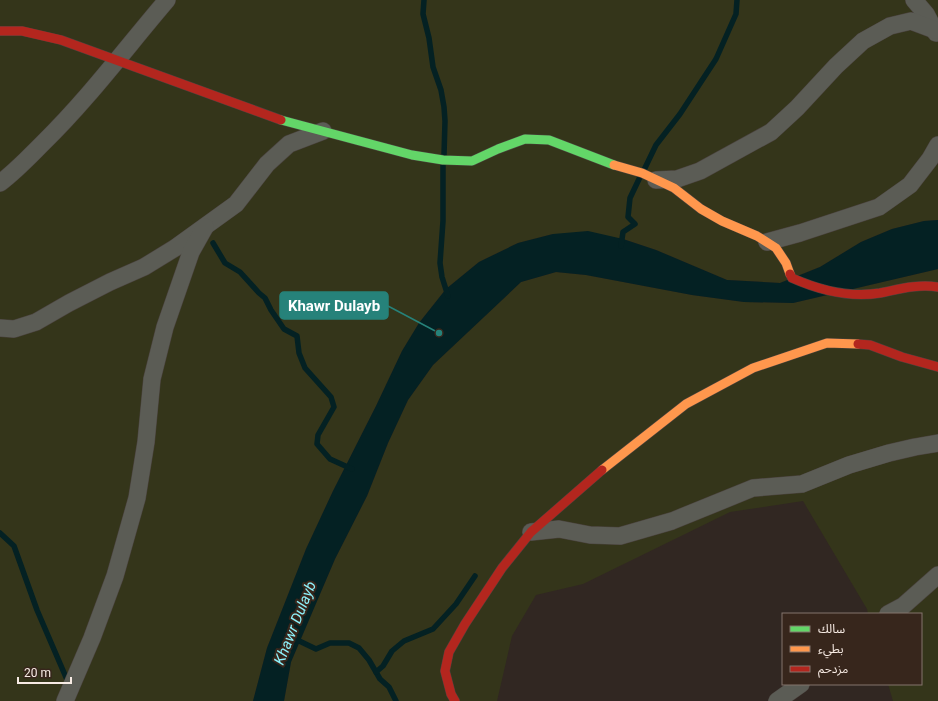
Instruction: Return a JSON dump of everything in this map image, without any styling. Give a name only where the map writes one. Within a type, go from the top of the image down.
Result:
[{"type":"street","points":[[0,182],[14,172],[92,91],[167,0]]},
{"type":"street","points":[[914,0],[926,14],[936,33]]},
{"type":"street","points":[[928,0],[936,33]]},
{"type":"street","points":[[656,180],[677,179],[700,171],[771,132],[798,108],[836,66],[863,41],[890,26],[911,21],[936,33]]},
{"type":"street","points":[[0,31],[22,31],[61,40],[283,121],[412,155],[443,160],[472,161],[525,139],[549,140],[623,168],[642,173],[674,188],[701,209],[722,221],[757,236],[776,248],[786,263],[792,278],[809,286],[833,293],[871,294],[905,286],[931,285],[938,287]]},
{"type":"street","points":[[0,328],[14,329],[36,322],[69,303],[144,266],[175,248],[236,204],[267,164],[289,144],[322,131]]},
{"type":"street","points":[[767,242],[800,234],[879,207],[910,185],[930,159],[938,145]]},
{"type":"street","points":[[65,701],[92,638],[115,576],[137,498],[146,442],[152,379],[165,326],[191,252],[205,227]]},
{"type":"street","points":[[455,701],[451,694],[445,672],[449,652],[465,624],[502,568],[532,532],[599,472],[686,404],[753,368],[827,343],[870,345],[902,357],[938,367]]},
{"type":"street","points":[[532,532],[559,529],[590,535],[620,536],[672,521],[753,488],[802,484],[849,465],[916,447],[938,443]]},
{"type":"street","points":[[890,613],[902,606],[938,575]]},
{"type":"street","points":[[777,701],[800,685]]},
{"type":"green space","points":[[0,0],[938,0],[938,220],[924,221],[892,229],[861,242],[820,267],[780,283],[727,280],[656,250],[623,239],[553,234],[518,243],[479,262],[446,289],[419,323],[402,351],[306,549],[267,648],[253,701],[0,701]]},
{"type":"green space","points":[[938,269],[938,701],[893,701],[888,685],[922,685],[922,613],[868,613],[867,609],[803,501],[730,512],[583,584],[536,595],[512,636],[497,701],[284,701],[291,662],[335,559],[367,496],[388,443],[408,400],[433,365],[521,282],[556,272],[586,275],[692,295],[744,302],[793,303]]},
{"type":"water","points":[[938,220],[938,269],[793,303],[744,302],[692,295],[586,275],[556,272],[521,282],[433,365],[408,400],[388,443],[367,496],[335,559],[291,662],[284,701],[253,701],[267,648],[306,549],[402,351],[419,323],[446,289],[479,262],[518,243],[553,234],[588,231],[623,239],[656,250],[727,280],[780,283],[820,267],[861,242],[892,229],[924,221]]},
{"type":"waterway","points":[[424,0],[423,14],[429,38],[433,67],[441,90],[444,107],[444,155]]},
{"type":"waterway","points":[[644,170],[656,145],[680,114],[716,59],[736,14],[737,0]]},
{"type":"waterway","points":[[443,164],[443,221],[440,263],[442,277],[448,296]]},
{"type":"waterway","points":[[621,246],[623,232],[635,224],[628,217],[630,198],[640,177]]},
{"type":"waterway","points":[[213,243],[225,263],[240,272],[265,298],[284,329],[297,336],[299,353],[305,368],[331,397],[334,407],[318,435],[317,444],[330,459],[352,469]]},
{"type":"waterway","points":[[0,533],[14,546],[37,610],[68,682]]},
{"type":"waterway","points":[[376,672],[383,666],[392,651],[404,641],[433,629],[456,604],[475,576]]},
{"type":"waterway","points":[[293,638],[316,649],[330,643],[349,643],[359,648],[369,660],[380,679],[389,687],[396,701]]},
{"type":"traffic: fast","points":[[281,120],[412,155],[443,160],[472,161],[525,139],[549,140],[614,165]]},
{"type":"traffic: slow","points":[[614,165],[642,173],[674,188],[701,209],[722,221],[757,236],[776,248],[786,263],[790,274]]},
{"type":"traffic: slow","points":[[602,470],[686,404],[753,368],[827,343],[858,344]]},
{"type":"traffic: jam","points":[[0,31],[22,31],[61,40],[281,120]]},
{"type":"traffic: jam","points":[[790,274],[792,278],[813,286],[846,294],[869,294],[916,287],[938,287]]},
{"type":"traffic: jam","points":[[858,344],[870,345],[902,357],[938,367]]},
{"type":"traffic: jam","points":[[455,701],[451,694],[445,671],[449,652],[465,624],[502,568],[531,532],[602,470]]},
{"type":"place","name":"Khawr Dulayb","points":[[439,333]]}]
